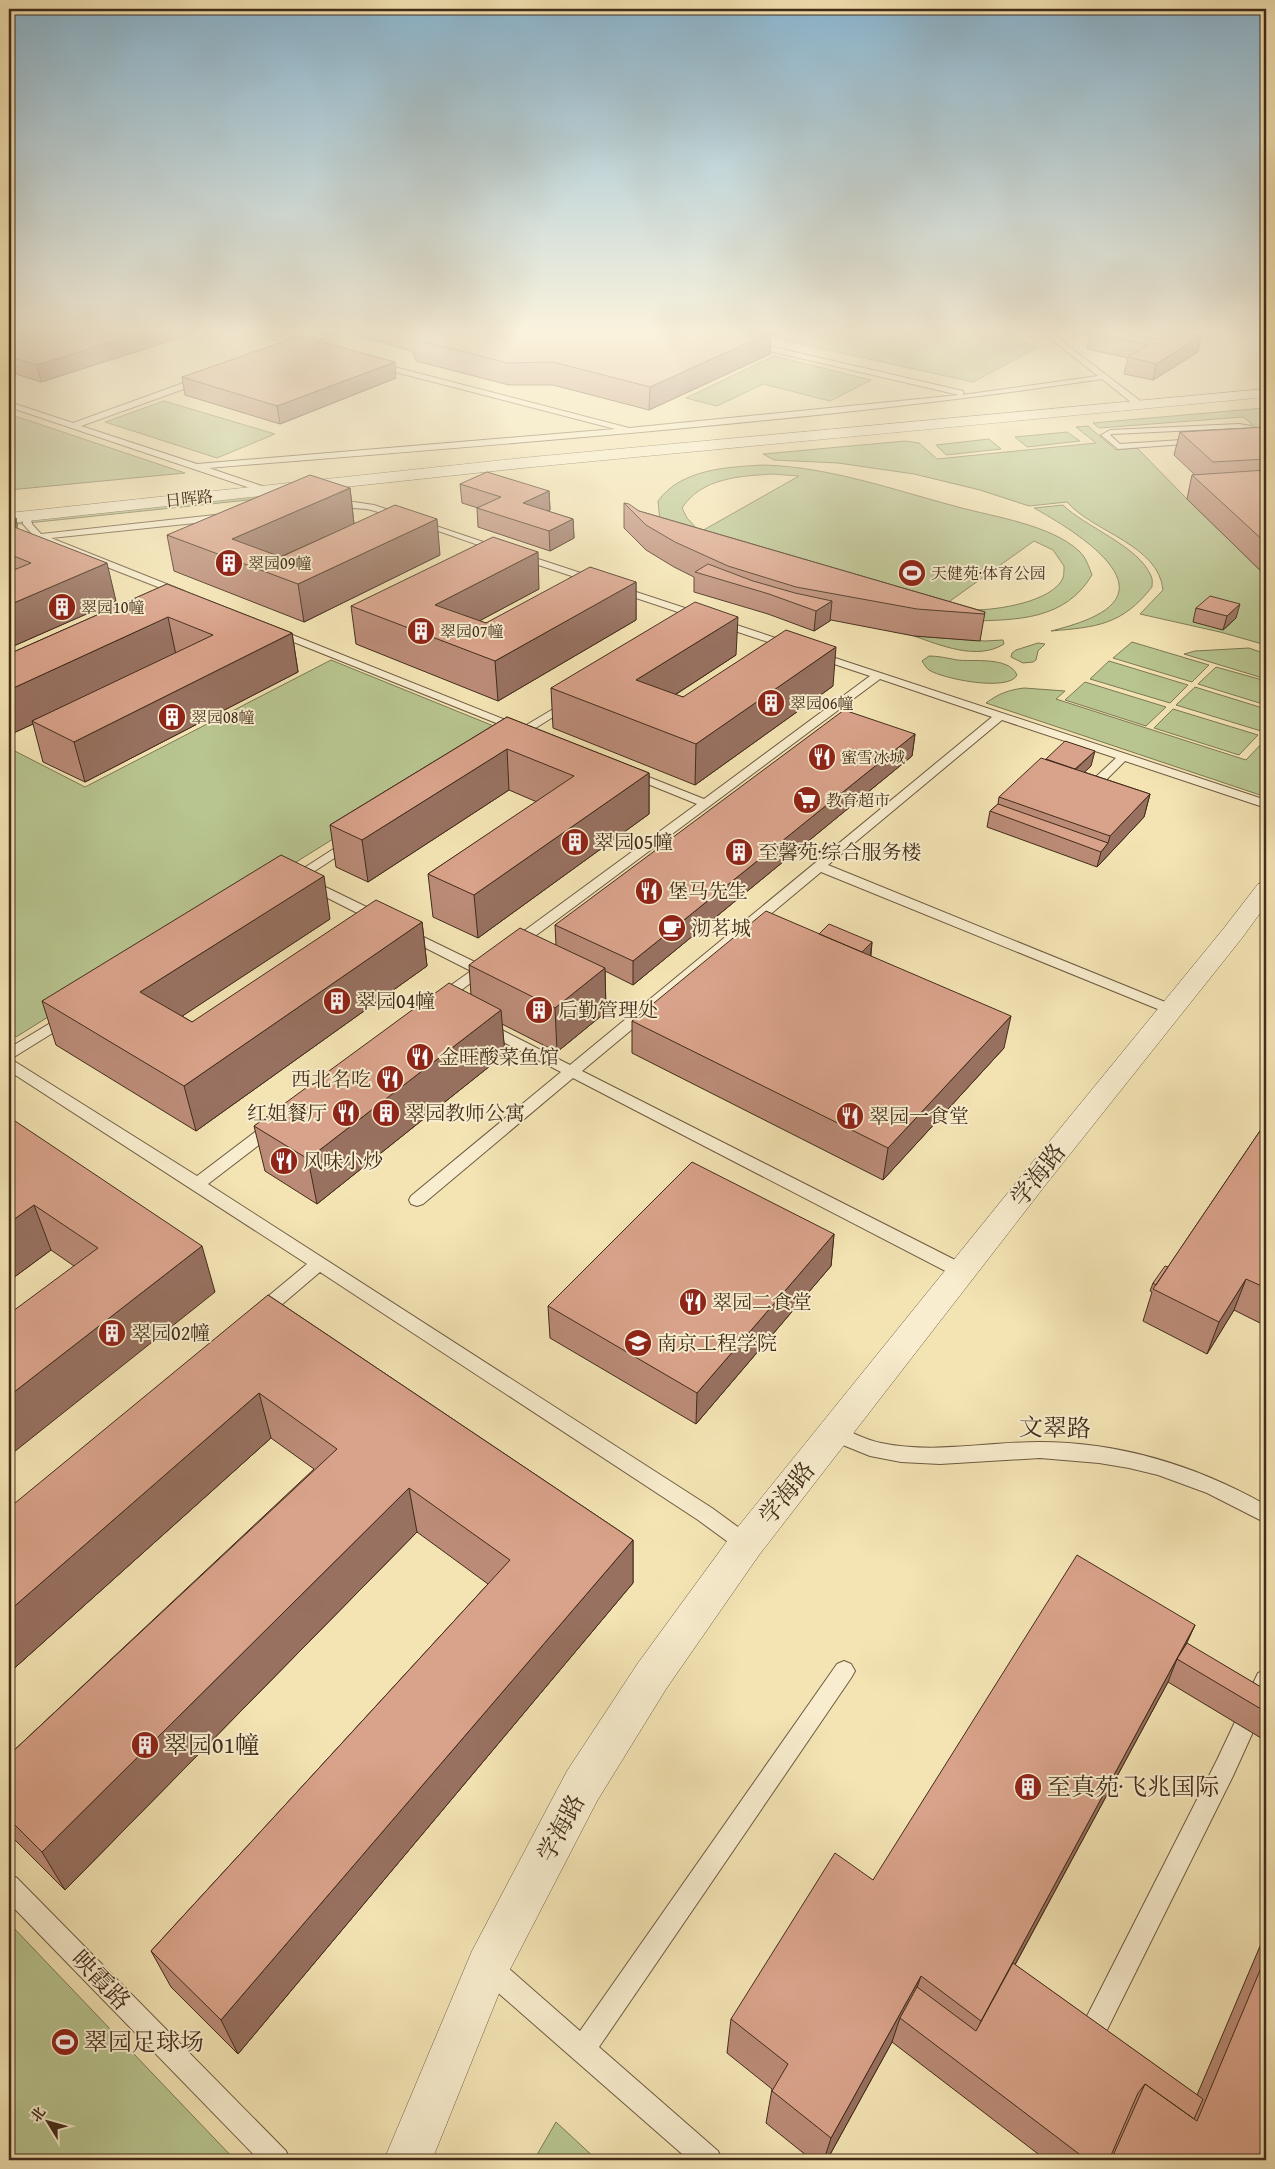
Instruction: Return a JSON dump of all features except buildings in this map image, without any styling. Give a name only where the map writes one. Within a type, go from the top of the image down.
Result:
[{"type":"street","name":"日晖路","points":[[9,518],[262,489],[845,433]]},
{"type":"street","name":"学海路","points":[[408,2160],[488,1967],[582,1786],[652,1676],[746,1544],[961,1271],[1233,933],[1266,889]]},
{"type":"lane","points":[[94,433],[262,489]]},
{"type":"lane","points":[[196,467],[591,433]]},
{"type":"lane","points":[[1108,433],[1105,435],[1118,447],[1202,441]]},
{"type":"lane","points":[[1250,438],[1263,437]]},
{"type":"lane","points":[[317,507],[346,504],[371,507],[1266,804]]},
{"type":"lane","points":[[27,516],[28,524],[39,537],[189,596],[171,604]]},
{"type":"lane","points":[[9,543],[39,537],[239,516]]},
{"type":"lane","points":[[694,630],[711,620]]},
{"type":"lane","points":[[267,628],[542,738]]},
{"type":"lane","points":[[453,1011],[432,1005],[879,675]]},
{"type":"lane","points":[[500,746],[583,695]]},
{"type":"lane","points":[[417,1200],[570,1071],[1000,716]]},
{"type":"lane","points":[[1088,790],[1123,756]]},
{"type":"lane","points":[[624,770],[705,803]]},
{"type":"lane","points":[[280,887],[362,835]]},
{"type":"lane","points":[[818,866],[1170,1009]]},
{"type":"lane","points":[[297,877],[480,970]]},
{"type":"lane","points":[[9,1054],[80,1010]]},
{"type":"lane","points":[[470,1020],[961,1271]]},
{"type":"lane","points":[[9,1064],[705,1514],[746,1544]]},
{"type":"lane","points":[[197,1184],[285,1117]]},
{"type":"lane","points":[[246,1325],[320,1264]]},
{"type":"lane","name":"文翠路","points":[[835,1433],[880,1451],[916,1454],[985,1454],[1038,1450],[1099,1453],[1174,1472],[1219,1488],[1266,1515]]},
{"type":"lane","points":[[582,2049],[844,1671]]},
{"type":"lane","points":[[1092,2032],[1225,1768],[1266,1680]]},
{"type":"lane","name":"映霞路","points":[[9,1886],[277,2160]]},
{"type":"lane","points":[[488,1967],[709,2160]]},
{"type":"green space","points":[[9,433],[66,433],[185,473],[9,490]]},
{"type":"green space","points":[[140,433],[275,434],[217,458]]},
{"type":"green space","points":[[1069,433],[1080,441],[1027,447],[1015,437]]},
{"type":"green space","points":[[1084,433],[1096,433],[1116,450],[1137,448],[1266,576],[1266,645],[1220,632],[1140,614],[1163,590],[1159,575],[1150,561],[1123,540],[1078,513],[1067,502],[1029,506],[980,490],[914,474],[838,463],[774,460],[763,454],[905,441],[919,443],[937,459],[1096,443]]},
{"type":"green space","points":[[989,439],[1001,449],[946,455],[936,445]]},
{"type":"green space","name":"天健苑·体育公园","points":[[750,466],[789,467],[838,475],[1038,528],[1067,542],[1079,551],[1084,556],[1092,575],[1081,590],[1068,601],[1054,609],[1023,618],[970,621],[660,521],[658,501],[679,482],[706,472]],"holes":[[[773,474],[799,476],[700,532],[687,518],[682,508],[700,490],[722,480]],[[1034,541],[1053,550],[1064,566],[1063,578],[1048,593],[1023,603],[984,610],[943,606]]]},
{"type":"green space","points":[[262,489],[315,493],[9,525],[9,518]]},
{"type":"green space","points":[[1063,505],[1135,555],[1145,565],[1151,576],[1152,587],[1130,609],[1108,622],[1082,628],[1051,631],[1101,613],[1116,599],[1119,591],[1118,579],[1111,566],[1100,554],[1087,542],[1034,508]]},
{"type":"green space","points":[[914,636],[985,641],[1003,640],[1004,644],[982,651],[959,650]]},
{"type":"green space","points":[[1132,642],[1209,665],[1192,682],[1113,658]]},
{"type":"green space","points":[[1038,643],[1045,644],[1038,651],[1036,660],[1033,662],[1023,663],[1011,657],[1012,653],[1016,650]]},
{"type":"green space","points":[[1249,648],[1266,654],[1266,679],[1184,654],[1195,651]]},
{"type":"green space","points":[[929,656],[957,660],[998,662],[1013,669],[1017,675],[1011,680],[1002,683],[961,680],[929,670],[922,661]]},
{"type":"green space","points":[[331,660],[506,731],[16,1037],[9,1031],[9,748],[85,787]]},
{"type":"green space","points":[[1109,661],[1188,685],[1170,703],[1090,679]]},
{"type":"green space","points":[[1216,667],[1266,681],[1266,705],[1198,684]]},
{"type":"green space","points":[[1085,682],[1166,707],[1146,726],[1065,700]]},
{"type":"green space","points":[[1195,687],[1266,709],[1266,725],[1261,731],[1176,705]]},
{"type":"green space","points":[[1024,688],[1065,691],[1056,699],[1246,760],[1266,739],[1266,797],[986,703],[1004,693]]},
{"type":"green space","points":[[1173,709],[1258,735],[1239,755],[1154,728]]},
{"type":"green space","name":"翠园足球场","points":[[9,1923],[235,2160],[9,2160]]},
{"type":"green space","points":[[556,2122],[597,2160],[534,2160]]},
{"type":"place","name":"翠园09幢","points":[[229,563]]},
{"type":"place","name":"天健苑·体育公园","points":[[912,573]]},
{"type":"place","name":"翠园10幢","points":[[62,607]]},
{"type":"place","name":"翠园07幢","points":[[421,631]]},
{"type":"place","name":"翠园06幢","points":[[771,703]]},
{"type":"place","name":"翠园08幢","points":[[172,717]]},
{"type":"place","name":"蜜雪冰城","points":[[822,757]]},
{"type":"place","name":"教育超市","points":[[807,800]]},
{"type":"place","name":"翠园05幢","points":[[575,842]]},
{"type":"place","name":"至馨苑·综合服务楼","points":[[739,852]]},
{"type":"place","name":"堡马先生","points":[[649,891]]},
{"type":"place","name":"沏茗城","points":[[672,928]]},
{"type":"place","name":"翠园04幢","points":[[337,1001]]},
{"type":"place","name":"后勤管理处","points":[[539,1010]]},
{"type":"place","name":"金旺酸菜鱼馆","points":[[420,1057]]},
{"type":"place","name":"西北名吃","points":[[390,1079]]},
{"type":"place","name":"红姐餐厅","points":[[346,1113]]},
{"type":"place","name":"翠园教师公寓","points":[[386,1113]]},
{"type":"place","name":"翠园一食堂","points":[[850,1116]]},
{"type":"place","name":"风味小炒","points":[[284,1161]]},
{"type":"place","name":"翠园二食堂","points":[[693,1302]]},
{"type":"place","name":"翠园02幢","points":[[112,1333]]},
{"type":"place","name":"南京工程学院","points":[[638,1343]]},
{"type":"place","name":"翠园01幢","points":[[145,1745]]},
{"type":"place","name":"至真苑·飞兆国际","points":[[1028,1787]]},
{"type":"place","name":"翠园足球场","points":[[65,2042]]}]
